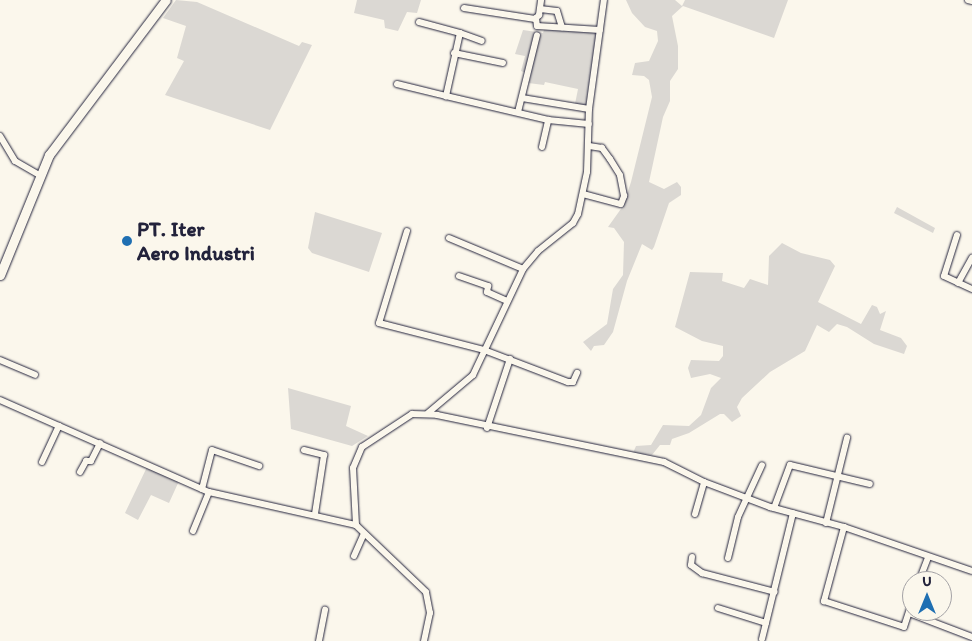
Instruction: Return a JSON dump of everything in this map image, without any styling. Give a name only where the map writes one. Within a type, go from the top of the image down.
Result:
[{"type":"street","points":[[0,274],[57,142],[166,0]]},
{"type":"street","points":[[541,0],[536,18],[537,26],[600,30]]},
{"type":"street","points":[[428,414],[473,375],[523,269],[538,251],[573,223],[583,194],[589,146],[589,109],[604,0]]},
{"type":"street","points":[[464,8],[536,18]]},
{"type":"street","points":[[540,9],[557,11],[562,27]]},
{"type":"street","points":[[419,22],[482,41]]},
{"type":"street","points":[[446,96],[454,53],[460,33]]},
{"type":"street","points":[[518,112],[537,35]]},
{"type":"street","points":[[454,53],[503,63]]},
{"type":"street","points":[[397,84],[548,120],[589,124]]},
{"type":"street","points":[[522,98],[589,109]]},
{"type":"street","points":[[542,146],[548,120]]},
{"type":"street","points":[[0,136],[15,161],[41,176]]},
{"type":"street","points":[[583,194],[621,204],[624,196],[620,175],[610,159],[602,148],[589,146]]},
{"type":"street","points":[[407,231],[379,323],[484,350],[568,382],[573,382],[577,373]]},
{"type":"street","points":[[957,235],[944,274],[972,289]]},
{"type":"street","points":[[450,238],[523,269]]},
{"type":"street","points":[[958,283],[972,258]]},
{"type":"street","points":[[459,276],[488,286],[487,292],[508,301]]},
{"type":"street","points":[[487,428],[510,359]]},
{"type":"street","points":[[0,360],[35,375]]},
{"type":"street","points":[[0,400],[209,492],[315,514],[338,524],[356,525]]},
{"type":"street","points":[[424,641],[430,613],[426,592],[356,525],[353,468],[357,454],[401,418],[412,414],[428,414],[487,428],[664,462],[704,482],[774,508],[844,527],[972,571]]},
{"type":"street","points":[[42,462],[59,426]]},
{"type":"street","points":[[826,523],[838,478],[838,468],[847,438]]},
{"type":"street","points":[[80,472],[86,461],[92,461],[100,443]]},
{"type":"street","points":[[202,489],[212,450],[258,466]]},
{"type":"street","points":[[304,450],[324,455],[315,514]]},
{"type":"street","points":[[728,558],[738,518],[762,465]]},
{"type":"street","points":[[774,508],[790,465],[838,478],[870,484]]},
{"type":"street","points":[[695,514],[704,482]]},
{"type":"street","points":[[193,531],[209,492]]},
{"type":"street","points":[[762,639],[793,513]]},
{"type":"street","points":[[844,527],[824,601],[904,626],[906,621]]},
{"type":"street","points":[[354,556],[364,534]]},
{"type":"street","points":[[692,557],[691,565],[702,573],[775,592]]},
{"type":"street","points":[[923,571],[928,557]]},
{"type":"street","points":[[718,608],[766,623]]},
{"type":"street","points":[[319,641],[325,610]]},
{"type":"street","points":[[928,621],[972,637]]},
{"type":"shaded area","points":[[176,0],[197,2],[299,46],[302,42],[312,45],[270,130],[165,95],[184,61],[177,58],[186,26],[163,18]]},
{"type":"shaded area","points":[[357,0],[421,0],[417,13],[407,12],[398,31],[385,28],[384,20],[354,13]]},
{"type":"shaded area","points":[[626,0],[675,0],[682,6],[685,0],[788,0],[774,38],[683,6],[672,16],[678,46],[678,69],[670,81],[670,101],[663,117],[649,182],[664,189],[677,182],[681,187],[681,195],[669,203],[652,250],[642,244],[627,281],[613,332],[604,345],[594,346],[591,351],[583,342],[607,324],[613,289],[623,275],[624,242],[614,228],[608,227],[623,206],[631,182],[652,97],[649,80],[644,76],[632,75],[635,63],[649,61],[658,41],[657,31],[645,27],[632,13]]},
{"type":"shaded area","points":[[546,24],[597,29],[586,106],[575,104],[578,89],[545,82],[544,85],[528,83],[531,75],[521,71],[525,56],[515,54],[523,30],[543,33]]},
{"type":"shaded area","points":[[897,207],[935,228],[933,233],[894,213]]},
{"type":"shaded area","points":[[315,212],[382,233],[369,272],[312,253],[308,248]]},
{"type":"shaded area","points":[[782,243],[801,253],[830,260],[835,266],[818,302],[861,324],[872,305],[877,307],[880,314],[886,311],[880,330],[901,338],[907,346],[904,354],[874,344],[847,327],[837,324],[829,332],[817,325],[805,351],[770,372],[742,398],[737,407],[741,416],[732,422],[724,414],[720,414],[689,433],[672,439],[670,445],[660,445],[652,455],[633,453],[636,446],[651,445],[663,425],[689,426],[701,415],[711,388],[721,378],[710,374],[691,378],[688,368],[691,360],[719,361],[723,356],[723,346],[702,341],[675,327],[690,272],[723,273],[722,281],[744,288],[750,279],[768,285],[769,256]]},
{"type":"shaded area","points":[[288,388],[351,406],[346,426],[368,436],[352,446],[291,429]]},
{"type":"shaded area","points":[[147,467],[179,481],[169,503],[151,495],[138,520],[125,513]]},
{"type":"place","name":"PT. Iter Aero Industri","points":[[127,241]]}]
